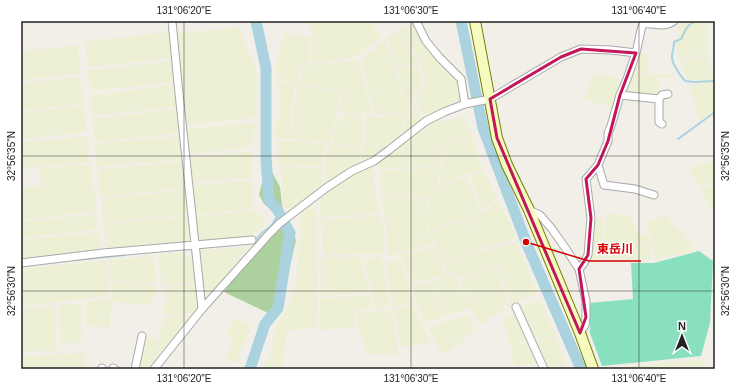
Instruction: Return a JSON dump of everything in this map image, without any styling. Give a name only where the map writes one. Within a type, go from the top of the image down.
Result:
[{"type":"street","points":[[172,21],[202,309]]},
{"type":"street","points":[[416,21],[426,41],[439,57],[462,79],[465,104]]},
{"type":"street","points":[[476,21],[497,138],[507,165],[529,210],[580,332],[593,369]]},
{"type":"street","points":[[579,270],[588,255],[591,218],[586,179],[598,165],[608,141],[608,133],[620,95],[636,53],[643,24],[668,25],[674,21]]},
{"type":"street","points":[[154,369],[202,309],[280,223],[352,171],[374,161],[426,121],[465,104],[490,99],[561,57],[582,50],[611,50],[636,53]]},
{"type":"street","points":[[662,124],[659,122],[659,99],[662,95],[668,94]]},
{"type":"street","points":[[620,95],[659,99]]},
{"type":"street","points":[[598,165],[604,185],[635,189],[654,196]]},
{"type":"street","points":[[529,210],[540,215],[548,224],[566,248],[579,270],[586,301],[585,325],[580,332]]},
{"type":"street","points":[[21,264],[104,253],[252,240]]},
{"type":"street","points":[[516,307],[544,369]]},
{"type":"street","points":[[135,369],[142,336]]},
{"type":"highlighted area","points":[[581,49],[636,53],[620,95],[608,141],[598,165],[586,179],[591,218],[588,255],[579,269],[586,317],[580,333],[497,138],[490,99],[561,57]]},
{"type":"green space","points":[[309,21],[371,21],[380,39],[358,56],[323,63],[312,63],[311,31]]},
{"type":"green space","points":[[680,21],[710,21],[707,32],[709,47],[708,52],[679,61],[675,42],[677,40]]},
{"type":"green space","points":[[413,22],[429,49],[420,59],[410,48],[398,30]]},
{"type":"green space","points":[[240,27],[249,54],[254,62],[257,74],[258,85],[255,118],[187,125],[177,33]]},
{"type":"green space","points":[[396,31],[419,60],[418,65],[397,67],[393,51],[386,39]]},
{"type":"green space","points":[[170,32],[172,58],[88,67],[84,41]]},
{"type":"green space","points":[[284,33],[309,37],[310,62],[302,63],[300,66],[298,83],[277,79],[277,58]]},
{"type":"green space","points":[[384,40],[391,52],[402,99],[411,108],[406,119],[392,111],[387,114],[374,113],[361,59]]},
{"type":"green space","points":[[78,45],[80,74],[21,80],[21,51]]},
{"type":"green space","points":[[429,51],[459,81],[459,100],[424,118],[416,97],[427,79],[422,71],[420,60]]},
{"type":"green space","points":[[640,53],[650,55],[647,74],[673,74],[676,77],[659,77],[660,84],[658,97],[623,94]]},
{"type":"green space","points":[[707,54],[715,79],[692,80],[685,77],[680,63]]},
{"type":"green space","points":[[358,59],[372,113],[353,114],[339,112],[343,93],[341,90],[300,83],[302,67],[308,63],[313,65],[327,64]]},
{"type":"green space","points":[[173,61],[175,82],[90,91],[88,70]]},
{"type":"green space","points":[[408,66],[418,66],[424,79],[410,106],[404,99],[398,69]]},
{"type":"green space","points":[[593,73],[623,80],[616,93],[612,108],[585,99]]},
{"type":"green space","points":[[80,77],[85,104],[21,110],[21,83]]},
{"type":"green space","points":[[278,81],[295,84],[291,114],[290,138],[276,139],[275,129],[279,117]]},
{"type":"green space","points":[[715,82],[715,110],[699,122],[690,87],[692,84],[704,84]]},
{"type":"green space","points":[[298,84],[339,91],[341,93],[329,143],[291,139]]},
{"type":"green space","points":[[175,85],[177,107],[92,116],[91,95]]},
{"type":"green space","points":[[415,103],[422,119],[403,136],[401,133]]},
{"type":"green space","points":[[84,106],[87,132],[21,139],[21,112]]},
{"type":"green space","points":[[177,109],[180,133],[95,142],[93,119]]},
{"type":"green space","points":[[392,113],[405,120],[398,137],[390,145],[359,165],[364,146],[366,115],[384,117]]},
{"type":"green space","points":[[339,115],[363,116],[362,145],[332,143]]},
{"type":"green space","points":[[465,115],[483,169],[440,184],[444,144],[468,137],[463,116]]},
{"type":"green space","points":[[462,116],[467,136],[442,143],[441,161],[439,167],[379,168],[379,161],[402,145],[418,130],[442,118],[444,122]]},
{"type":"green space","points":[[256,122],[252,147],[190,154],[187,129]]},
{"type":"green space","points":[[87,136],[90,162],[21,169],[21,142]]},
{"type":"green space","points":[[180,136],[183,159],[98,167],[94,144]]},
{"type":"green space","points":[[277,141],[325,144],[323,166],[280,167],[278,164]]},
{"type":"green space","points":[[330,144],[362,146],[358,165],[335,177],[326,184],[324,169],[327,147]]},
{"type":"green space","points":[[251,151],[252,177],[193,183],[190,157]]},
{"type":"green space","points":[[715,159],[715,182],[699,185],[691,176],[690,167]]},
{"type":"green space","points":[[183,161],[186,188],[100,197],[98,170]]},
{"type":"green space","points":[[267,163],[280,187],[283,213],[296,240],[282,301],[268,313],[224,292],[268,233],[286,227],[279,215],[264,204],[259,195]]},
{"type":"green space","points":[[90,164],[97,211],[21,220],[21,187],[41,186],[40,169]]},
{"type":"green space","points":[[372,166],[376,198],[380,214],[321,217],[321,198],[327,191],[341,181]]},
{"type":"green space","points":[[281,168],[321,169],[323,185],[290,211],[283,207]]},
{"type":"green space","points":[[439,168],[438,185],[428,198],[381,197],[379,170]]},
{"type":"green space","points":[[483,171],[497,198],[483,210],[470,176]]},
{"type":"green space","points":[[467,177],[481,211],[470,217],[447,224],[430,233],[428,227],[428,200],[441,185]]},
{"type":"green space","points":[[252,180],[253,209],[196,214],[193,186]]},
{"type":"green space","points":[[715,184],[715,208],[711,208],[704,199],[701,187]]},
{"type":"green space","points":[[186,190],[189,214],[103,223],[101,199]]},
{"type":"green space","points":[[381,198],[426,199],[427,229],[433,245],[389,257],[387,256],[386,224]]},
{"type":"green space","points":[[498,200],[517,238],[482,250],[470,218],[486,211]]},
{"type":"green space","points":[[312,205],[317,212],[317,328],[288,330],[282,369],[261,369],[269,359],[276,327],[289,306],[295,288],[301,215],[303,211]]},
{"type":"green space","points":[[254,211],[267,222],[249,239],[198,243],[195,216]]},
{"type":"green space","points":[[609,213],[632,218],[637,231],[641,234],[648,235],[652,259],[632,260],[603,257],[604,233],[607,214]]},
{"type":"green space","points":[[96,214],[98,229],[21,238],[21,222]]},
{"type":"green space","points":[[188,216],[191,240],[106,250],[104,224]]},
{"type":"green space","points":[[380,216],[383,225],[383,254],[323,255],[321,219]]},
{"type":"green space","points":[[663,216],[668,216],[671,222],[684,235],[694,249],[691,252],[655,259],[647,222]]},
{"type":"green space","points":[[593,218],[604,218],[602,259],[589,261]]},
{"type":"green space","points":[[469,219],[481,250],[443,264],[430,235],[450,225]]},
{"type":"green space","points":[[99,232],[101,250],[21,260],[21,240]]},
{"type":"green space","points":[[516,242],[536,294],[508,307],[506,305],[510,301],[499,265],[460,278],[456,274],[447,273],[444,265],[461,258]]},
{"type":"green space","points":[[249,247],[209,296],[203,294],[199,250]]},
{"type":"green space","points":[[434,248],[446,275],[412,283],[400,255]]},
{"type":"green space","points":[[699,251],[713,261],[710,323],[701,356],[602,366],[590,333],[590,303],[633,299],[631,263],[654,263]]},
{"type":"green space","points":[[186,252],[187,259],[193,258],[196,281],[162,285],[158,255]]},
{"type":"green space","points":[[153,256],[157,283],[111,281],[110,260]]},
{"type":"green space","points":[[321,257],[360,257],[369,293],[321,296]]},
{"type":"green space","points":[[381,257],[390,307],[374,308],[363,258]]},
{"type":"green space","points":[[400,259],[414,301],[393,307],[385,262]]},
{"type":"green space","points":[[108,260],[110,296],[21,306],[21,269]]},
{"type":"green space","points":[[497,267],[508,300],[503,304],[505,309],[482,324],[479,322],[472,310],[460,280]]},
{"type":"green space","points":[[448,276],[453,276],[457,279],[470,307],[447,316],[444,315],[432,286],[433,281]]},
{"type":"green space","points":[[111,282],[157,285],[158,291],[151,303],[146,305],[112,302]]},
{"type":"green space","points":[[429,282],[443,318],[426,323],[418,305],[412,285]]},
{"type":"green space","points":[[195,283],[198,309],[196,313],[163,315],[167,290],[163,289],[163,287]]},
{"type":"green space","points":[[370,295],[372,308],[355,311],[356,327],[320,330],[320,299]]},
{"type":"green space","points":[[111,299],[110,328],[86,325],[87,301]]},
{"type":"green space","points":[[540,300],[556,337],[533,340],[520,308]]},
{"type":"green space","points":[[83,303],[81,344],[60,342],[59,305]]},
{"type":"green space","points":[[414,304],[431,343],[401,347],[393,309]]},
{"type":"green space","points":[[55,305],[56,351],[21,353],[21,309]]},
{"type":"green space","points":[[391,310],[398,348],[397,356],[367,354],[358,327],[357,314]]},
{"type":"green space","points":[[513,313],[528,341],[509,344],[503,319]]},
{"type":"green space","points":[[468,314],[476,329],[449,352],[441,353],[428,327]]},
{"type":"green space","points":[[193,315],[161,354],[159,338],[163,317]]},
{"type":"green space","points":[[233,318],[252,326],[235,364],[226,358],[233,339],[227,333]]},
{"type":"green space","points":[[143,338],[158,339],[160,356],[150,369],[137,369]]},
{"type":"green space","points":[[557,338],[566,366],[546,368],[535,341]]},
{"type":"green space","points":[[527,342],[538,363],[515,366],[510,346]]},
{"type":"green space","points":[[86,353],[85,369],[60,369],[59,354]]},
{"type":"green space","points":[[57,354],[58,369],[21,369],[21,357]]},
{"type":"green space","points":[[706,359],[703,369],[682,369],[681,361]]},
{"type":"green space","points":[[679,362],[680,369],[632,369],[632,366]]},
{"type":"waterway","points":[[250,369],[265,324],[278,308],[290,233],[277,209],[269,200],[266,158],[266,68],[256,21]]},
{"type":"waterway","points":[[461,21],[483,128],[526,242],[581,369]]},
{"type":"waterway","points":[[695,21],[689,25],[681,39],[674,42],[672,55],[673,62],[676,69],[685,81],[715,81]]},
{"type":"waterway","points":[[678,139],[715,112]]},
{"type":"waterway","points":[[254,242],[272,225],[276,218]]},
{"type":"waterway","points":[[76,260],[125,255]]},
{"type":"place","name":"東岳川","points":[[526,242]]}]
